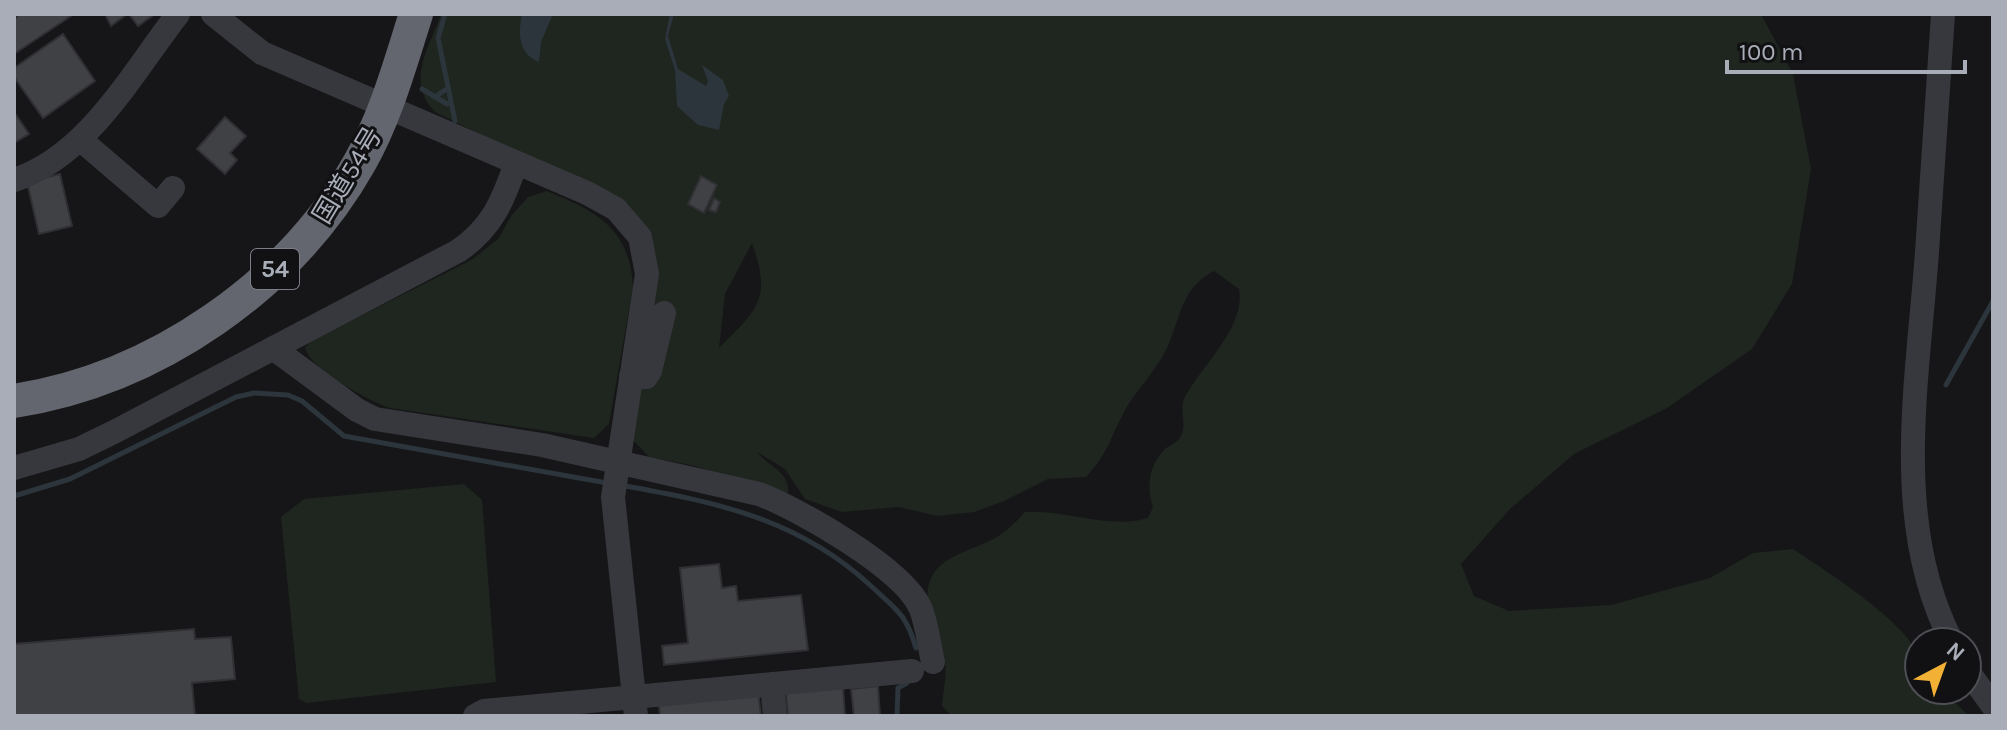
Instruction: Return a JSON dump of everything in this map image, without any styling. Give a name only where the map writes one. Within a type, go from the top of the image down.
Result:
[{"type":"highway","name":"国道54号","points":[[14,401],[70,388],[160,352],[245,296],[303,241],[331,207],[361,160],[386,108],[416,14]]},
{"type":"street","points":[[14,180],[44,169],[81,140],[178,14]]},
{"type":"street","points":[[213,14],[262,53],[616,209],[640,237],[647,274],[613,497],[635,706]]},
{"type":"street","points":[[1943,14],[1918,382],[1913,503],[1920,556],[1946,626]]},
{"type":"street","points":[[81,140],[158,206],[173,188]]},
{"type":"street","points":[[14,468],[79,449],[469,244],[494,218],[516,163]]},
{"type":"street","points":[[631,376],[646,377],[650,371],[664,313]]},
{"type":"street","points":[[273,348],[357,410],[375,419],[542,445],[759,494],[790,505],[866,555],[910,593],[920,608],[923,666],[772,684],[635,706],[484,711],[475,716]]},
{"type":"street","points":[[772,684],[775,716]]},
{"type":"shaded area","points":[[441,14],[1761,14],[1793,74],[1811,169],[1792,284],[1752,349],[1667,408],[1574,454],[1510,509],[1461,564],[1474,596],[1509,611],[1611,605],[1710,578],[1753,553],[1793,549],[1864,598],[1903,633],[1903,706],[1959,706],[1969,716],[952,716],[942,706],[945,662],[928,605],[931,579],[939,567],[953,557],[999,536],[1025,512],[1118,522],[1148,518],[1153,507],[1149,485],[1152,470],[1159,456],[1182,434],[1183,402],[1236,318],[1239,289],[1214,271],[1196,284],[1185,301],[1160,360],[1128,405],[1104,454],[1086,477],[1048,479],[974,512],[938,516],[898,507],[842,512],[805,499],[785,469],[757,452],[786,480],[788,495],[691,465],[649,457],[633,440],[644,231],[510,149],[435,112],[422,89],[422,64]],"holes":[[[752,243],[761,278],[758,302],[719,348],[725,294]]]},
{"type":"shaded area","points":[[522,14],[553,14],[541,42],[539,62],[523,48],[520,28]]},
{"type":"shaded area","points":[[670,14],[674,14],[668,36],[678,69],[706,86],[708,81],[702,65],[723,80],[729,96],[724,104],[719,130],[698,125],[677,106],[675,70],[665,39]]},
{"type":"shaded area","points":[[547,191],[581,206],[607,224],[625,250],[630,267],[633,287],[609,424],[594,438],[390,408],[341,383],[308,355],[305,347],[313,340],[473,259],[499,238],[511,216],[528,197]]},
{"type":"shaded area","points":[[464,484],[482,500],[496,682],[306,703],[299,699],[281,517],[304,499]]},
{"type":"building","points":[[19,14],[74,14],[14,54],[14,20]]},
{"type":"building","points":[[105,14],[127,14],[111,26]]},
{"type":"building","points":[[129,14],[155,14],[138,26]]},
{"type":"building","points":[[63,34],[95,81],[43,118],[14,77],[14,68]]},
{"type":"building","points":[[14,112],[29,134],[14,143]]},
{"type":"building","points":[[225,117],[246,136],[230,153],[237,160],[225,174],[197,149]]},
{"type":"building","points":[[60,174],[72,226],[39,234],[27,182]]},
{"type":"building","points":[[701,176],[717,185],[704,213],[688,204]]},
{"type":"building","points":[[714,198],[720,202],[716,212],[709,210]]},
{"type":"building","points":[[719,564],[722,588],[736,586],[738,601],[801,595],[808,650],[664,665],[662,646],[688,643],[680,568]]},
{"type":"building","points":[[194,629],[195,639],[231,637],[235,679],[192,683],[195,716],[14,716],[14,644]]},
{"type":"building","points":[[878,686],[880,716],[854,716],[851,689]]},
{"type":"building","points":[[843,688],[845,716],[788,716],[786,693]]},
{"type":"building","points":[[758,690],[761,716],[660,716],[659,706]]},
{"type":"waterway","points":[[445,14],[438,38],[455,121]]},
{"type":"waterway","points":[[422,89],[447,104]]},
{"type":"waterway","points":[[435,97],[445,90]]},
{"type":"waterway","points":[[1946,385],[1993,301]]},
{"type":"waterway","points":[[14,496],[70,479],[236,397],[254,393],[288,395],[302,401],[344,436],[607,483]]},
{"type":"waterway","points":[[620,485],[722,506],[754,516],[814,544],[843,563],[894,607],[908,627],[916,648]]},
{"type":"waterway","points":[[897,716],[898,688],[907,683]]}]
